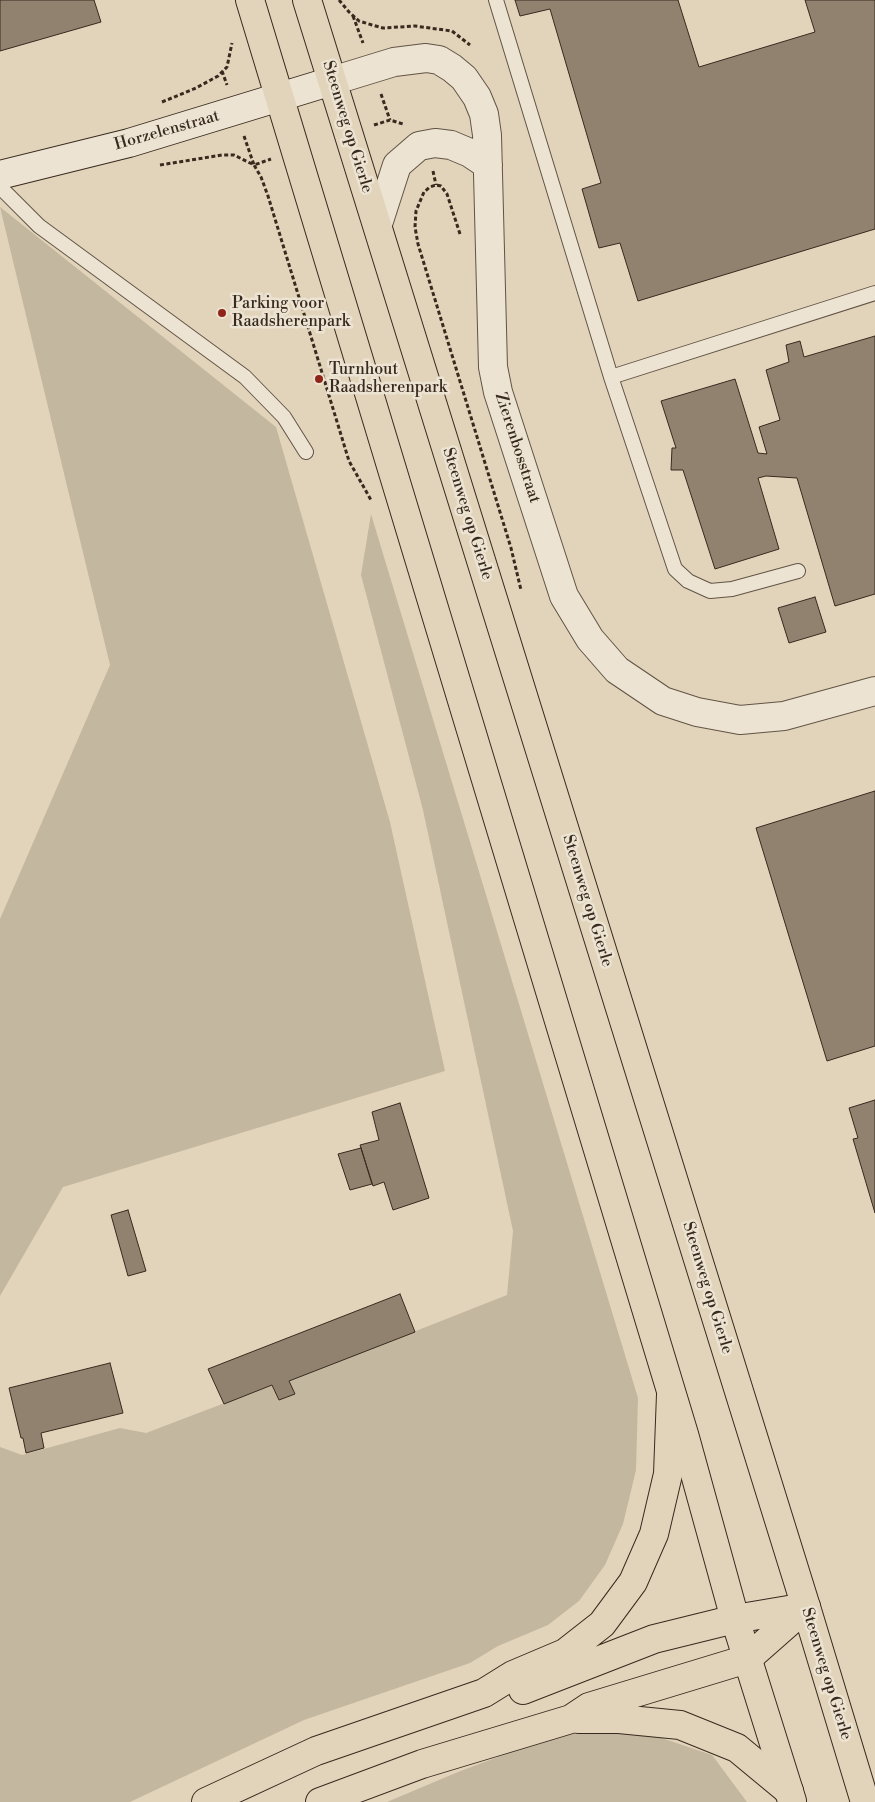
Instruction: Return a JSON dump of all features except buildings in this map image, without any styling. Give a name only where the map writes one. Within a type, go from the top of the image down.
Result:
[{"type":"main road","points":[[250,0],[671,1394],[735,1619],[790,1797]]},
{"type":"main road","name":"Steenweg op Gierle","points":[[307,0],[806,1608],[864,1802]]},
{"type":"main road","points":[[206,1802],[316,1751],[484,1693],[513,1675],[565,1653],[602,1624],[633,1582],[654,1534],[668,1474],[671,1394]]},
{"type":"main road","points":[[484,1693],[518,1693],[654,1639],[735,1619],[806,1608]]},
{"type":"main road","points":[[320,1802],[422,1764],[571,1718],[589,1707],[747,1659],[806,1608]]},
{"type":"main road","points":[[571,1718],[619,1719],[680,1725],[737,1748],[790,1797]]},
{"type":"street","name":"Zierenbosstraat","points":[[332,81],[394,62],[426,58],[439,60],[464,78],[478,97],[485,121],[488,165],[493,367],[498,392],[564,596],[590,639],[617,670],[663,701],[706,714],[740,720],[784,716],[875,691]]},
{"type":"street","name":"Horzelenstraat","points":[[0,174],[129,143],[332,81]]},
{"type":"street","points":[[378,224],[397,166],[419,146],[435,143],[452,145],[470,153],[488,165]]},
{"type":"lane","points":[[496,0],[611,377],[675,569],[688,581],[710,591],[732,589],[798,571]]},
{"type":"lane","points":[[0,187],[39,226],[245,377],[284,417],[306,452]]},
{"type":"lane","points":[[611,377],[875,293]]},
{"type":"path","points":[[161,102],[196,88],[218,76],[227,67],[232,46],[231,36]]},
{"type":"path","points":[[380,93],[390,120]]},
{"type":"path","points":[[152,166],[222,154],[234,155],[254,166],[261,177],[268,196],[349,462],[371,500]]},
{"type":"shaded area","points":[[0,207],[276,427],[390,822],[445,1071],[63,1187],[0,1296],[0,919],[110,665]]},
{"type":"shaded area","points":[[371,514],[638,1398],[636,1470],[623,1524],[605,1565],[579,1601],[548,1625],[498,1646],[470,1663],[304,1720],[130,1802],[0,1802],[0,1447],[22,1455],[120,1428],[146,1433],[272,1385],[279,1400],[295,1394],[289,1381],[507,1295],[513,1231],[423,810],[361,575]]},
{"type":"shaded area","points":[[632,1728],[712,1755],[747,1802],[387,1802],[458,1772],[556,1735]]},
{"type":"place","name":"Parking voor Raadsherenpark","points":[[222,313]]},
{"type":"place","name":"Turnhout Raadsherenpark","points":[[319,379]]}]
